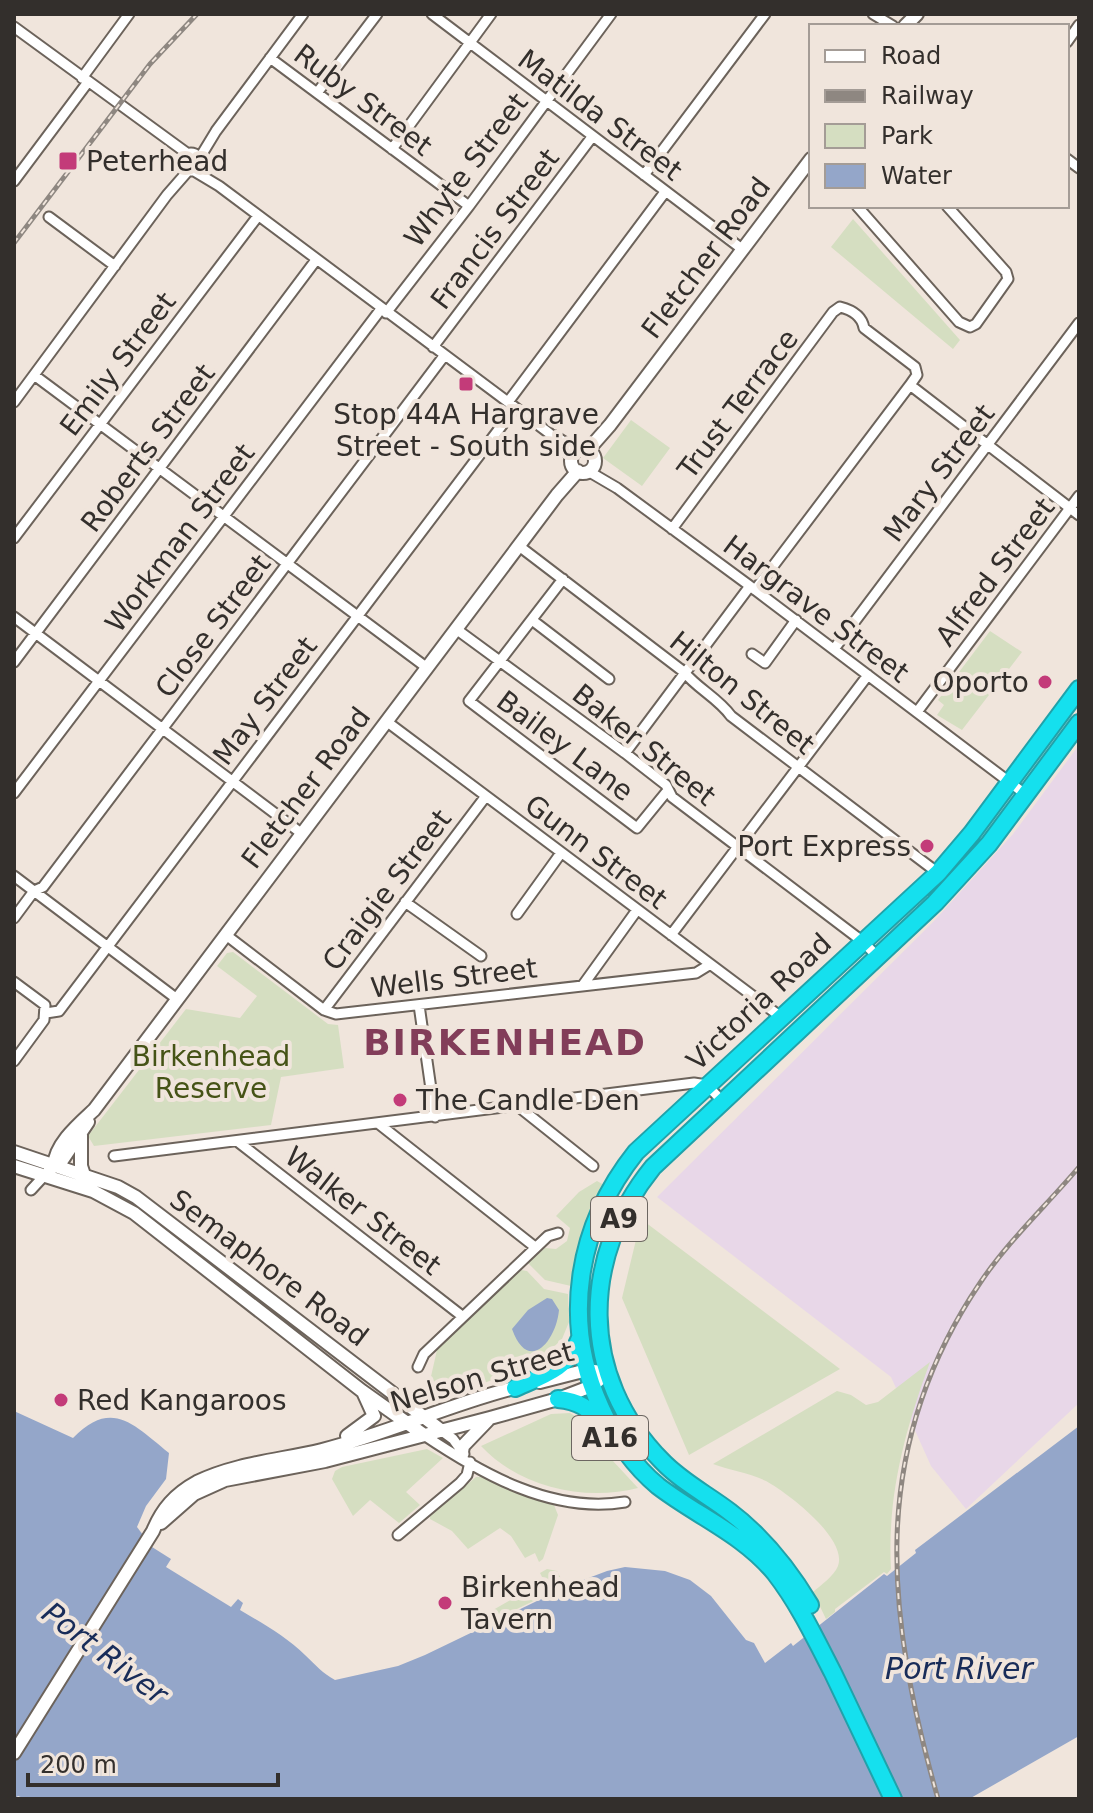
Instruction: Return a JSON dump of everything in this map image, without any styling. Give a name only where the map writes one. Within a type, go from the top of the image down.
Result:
[{"type":"highway","name":"Victoria Road","points":[[591,1384],[580,1338],[579,1280],[591,1231],[623,1167],[707,1085],[938,873],[972,833],[1079,689]]},
{"type":"highway","name":"A9","points":[[989,844],[1079,723]]},
{"type":"highway","points":[[972,833],[989,844]]},
{"type":"highway","name":"Victoria Road","points":[[607,1373],[598,1306],[610,1239],[632,1195],[653,1167],[935,903],[989,844]]},
{"type":"highway","name":"A16","points":[[515,1388],[559,1368],[574,1354],[580,1338]]},
{"type":"highway","name":"A9","points":[[607,1373],[636,1431],[663,1463],[745,1524],[774,1554],[893,1799]]},
{"type":"highway","name":"A9","points":[[591,1384],[622,1446],[659,1486],[734,1536],[786,1580],[812,1608],[903,1799]]},
{"type":"highway","name":"A16","points":[[558,1399],[575,1401],[592,1412],[638,1473],[659,1486]]},
{"type":"main road","name":"Fletcher Road","points":[[54,1166],[54,1157],[69,1137],[94,1110],[742,249],[809,165]]},
{"type":"main road","name":"Fletcher Road","points":[[43,1177],[61,1162],[81,1135],[94,1110]]},
{"type":"main road","points":[[81,1135],[84,1175]]},
{"type":"main road","name":"Semaphore Road","points":[[14,1152],[118,1187],[136,1197],[442,1431]]},
{"type":"main road","name":"Semaphore Road","points":[[14,1166],[93,1191],[134,1213],[362,1391],[424,1435]]},
{"type":"main road","name":"Nelson Street","points":[[153,1531],[194,1494],[225,1480],[325,1461],[558,1399],[607,1373]]},
{"type":"main road","name":"Nelson Street","points":[[14,1753],[153,1531],[159,1516],[169,1502],[200,1481],[249,1465],[323,1450],[515,1388],[591,1384]]},
{"type":"main road","points":[[323,1450],[360,1429],[374,1416],[362,1391]]},
{"type":"main road","points":[[466,1457],[463,1446],[490,1418]]},
{"type":"street","points":[[14,181],[129,14]]},
{"type":"street","points":[[14,402],[303,14]]},
{"type":"street","points":[[317,93],[377,14]]},
{"type":"street","name":"Matilda Street","points":[[432,14],[742,249]]},
{"type":"street","points":[[392,149],[491,14]]},
{"type":"street","name":"Whyte Street","points":[[383,311],[469,206],[611,14]]},
{"type":"street","points":[[644,175],[765,14]]},
{"type":"street","points":[[871,14],[889,24]]},
{"type":"street","name":"Hargrave Street","points":[[14,27],[153,130],[219,186],[383,311],[512,405],[617,488],[1025,794]]},
{"type":"street","name":"Ruby Street","points":[[270,58],[469,206]]},
{"type":"street","name":"Francis Street","points":[[433,347],[592,137]]},
{"type":"street","name":"May Street","points":[[14,1061],[46,1013],[59,1011],[357,615],[665,192]]},
{"type":"street","points":[[859,208],[959,322],[970,327],[976,324],[1008,279],[1006,272],[949,208]]},
{"type":"street","name":"Emily Street","points":[[14,538],[258,216]]},
{"type":"street","points":[[49,217],[115,266]]},
{"type":"street","name":"Roberts Street","points":[[14,662],[316,260]]},
{"type":"street","name":"Trust Terrace","points":[[672,529],[833,312],[840,307],[851,310],[863,322],[864,328],[915,367],[917,375],[910,385]]},
{"type":"street","name":"Workman Street","points":[[14,793],[383,311]]},
{"type":"street","name":"Mary Street","points":[[834,649],[1079,323]]},
{"type":"street","name":"Close Street","points":[[14,918],[34,891],[43,887],[444,356]]},
{"type":"street","points":[[34,375],[426,667]]},
{"type":"street","points":[[625,753],[684,672],[910,385],[1079,515]]},
{"type":"street","name":"Alfred Street","points":[[917,712],[1079,496]]},
{"type":"street","name":"Hilton Street","points":[[519,546],[684,672],[693,683],[723,705],[731,716],[938,873]]},
{"type":"street","points":[[500,660],[563,579]]},
{"type":"street","points":[[14,617],[301,833]]},
{"type":"street","points":[[532,620],[609,679]]},
{"type":"street","points":[[752,654],[765,663],[796,620]]},
{"type":"street","name":"Baker Street","points":[[456,629],[625,753],[666,785],[672,797],[862,941],[878,957]]},
{"type":"street","name":"Bailey Lane","points":[[500,660],[469,701],[637,828],[668,790]]},
{"type":"street","points":[[671,935],[868,675]]},
{"type":"street","name":"Gunn Street","points":[[386,721],[781,1017]]},
{"type":"street","name":"Craigie Street","points":[[324,1010],[486,796]]},
{"type":"street","points":[[517,914],[561,853]]},
{"type":"street","points":[[14,876],[177,999]]},
{"type":"street","points":[[405,902],[481,956]]},
{"type":"street","points":[[583,985],[637,910]]},
{"type":"street","points":[[226,935],[324,1010]]},
{"type":"street","name":"Wells Street","points":[[324,1010],[336,1014],[696,973],[709,965]]},
{"type":"street","points":[[14,982],[45,1005],[46,1013]]},
{"type":"street","points":[[419,1005],[435,1117]]},
{"type":"street","points":[[114,1156],[692,1084],[707,1085],[723,1102]]},
{"type":"street","points":[[519,1107],[593,1166]]},
{"type":"street","points":[[379,1124],[535,1247]]},
{"type":"street","name":"Walker Street","points":[[237,1141],[462,1316]]},
{"type":"street","points":[[31,1190],[43,1177]]},
{"type":"street","points":[[418,1367],[424,1354],[462,1316],[535,1247],[548,1236],[558,1233]]},
{"type":"street","name":"Semaphore Road","points":[[442,1431],[466,1457],[520,1488],[561,1502],[594,1505],[625,1502]]},
{"type":"street","name":"Semaphore Road","points":[[424,1435],[461,1460],[466,1457]]},
{"type":"street","points":[[398,1535],[463,1480],[466,1457]]},
{"type":"shaded area","points":[[1079,745],[1079,1403],[966,1509],[931,1466],[891,1377],[657,1197],[934,921],[1013,834]]},
{"type":"green space","points":[[853,219],[960,340],[953,349],[831,247]]},
{"type":"green space","points":[[631,420],[670,448],[642,486],[603,458]]},
{"type":"green space","points":[[990,631],[1022,652],[962,730],[937,715],[944,705],[938,700]]},
{"type":"green space","name":"Birkenhead Reserve","points":[[233,952],[328,1024],[338,1025],[344,1068],[281,1077],[271,1125],[94,1146],[88,1136],[186,1009],[240,1018],[257,996],[217,966],[227,953]]},
{"type":"green space","points":[[597,1181],[604,1185],[583,1234],[571,1286],[545,1280],[528,1263],[545,1248],[556,1249],[567,1241],[570,1228],[556,1216],[579,1192]]},
{"type":"green space","points":[[641,1219],[840,1369],[689,1455],[622,1298]]},
{"type":"green space","points":[[521,1270],[527,1271],[544,1289],[568,1294],[569,1322],[562,1339],[536,1364],[443,1398],[427,1394],[437,1350]]},
{"type":"green space","points":[[930,1362],[913,1413],[895,1489],[891,1569],[835,1609],[826,1619],[813,1592],[836,1570],[839,1555],[825,1530],[801,1506],[766,1481],[713,1464],[837,1391],[851,1395],[866,1405],[878,1402]]},
{"type":"green space","points":[[570,1413],[583,1421],[638,1488],[596,1493],[554,1488],[514,1472],[481,1446],[551,1414]]},
{"type":"green space","points":[[427,1449],[443,1458],[406,1492],[420,1505],[399,1523],[370,1500],[353,1516],[332,1479],[335,1471]]},
{"type":"green space","points":[[476,1477],[554,1505],[558,1515],[543,1559],[539,1562],[535,1553],[525,1558],[511,1536],[500,1528],[468,1549],[452,1531],[430,1519]]},
{"type":"green space","points":[[547,1569],[557,1571],[565,1586],[467,1633],[465,1626],[544,1581],[540,1573]]},
{"type":"water","points":[[547,1298],[552,1299],[559,1310],[553,1333],[540,1348],[526,1350],[512,1329],[528,1310]]},
{"type":"water","name":"Port River","points":[[14,1411],[73,1438],[100,1420],[122,1420],[134,1425],[169,1453],[166,1479],[146,1506],[137,1527],[152,1547],[171,1559],[166,1567],[231,1607],[238,1599],[243,1603],[240,1610],[282,1636],[335,1680],[398,1666],[570,1585],[625,1567],[665,1571],[690,1580],[711,1596],[746,1640],[754,1643],[765,1663],[791,1643],[793,1646],[884,1574],[887,1576],[916,1553],[915,1550],[1079,1426],[1079,1736],[969,1799],[26,1799],[18,1796],[14,1799]]},
{"type":"railway","points":[[14,243],[150,64],[197,14]]},
{"type":"railway","points":[[938,1799],[920,1731],[899,1599],[897,1535],[903,1471],[918,1408],[944,1346],[980,1283],[1015,1238],[1079,1167]]},
{"type":"place","name":"Peterhead","points":[[68,161]]},
{"type":"place","name":"Stop 44A Hargrave Street - South side","points":[[466,384]]},
{"type":"place","name":"Oporto","points":[[1045,682]]},
{"type":"place","name":"Port Express","points":[[927,846]]},
{"type":"place","name":"The Candle Den","points":[[400,1100]]},
{"type":"place","name":"Red Kangaroos","points":[[61,1400]]},
{"type":"place","name":"Birkenhead Tavern","points":[[445,1603]]},
{"type":"district","name":"BIRKENHEAD","points":[[505,1042]]}]
